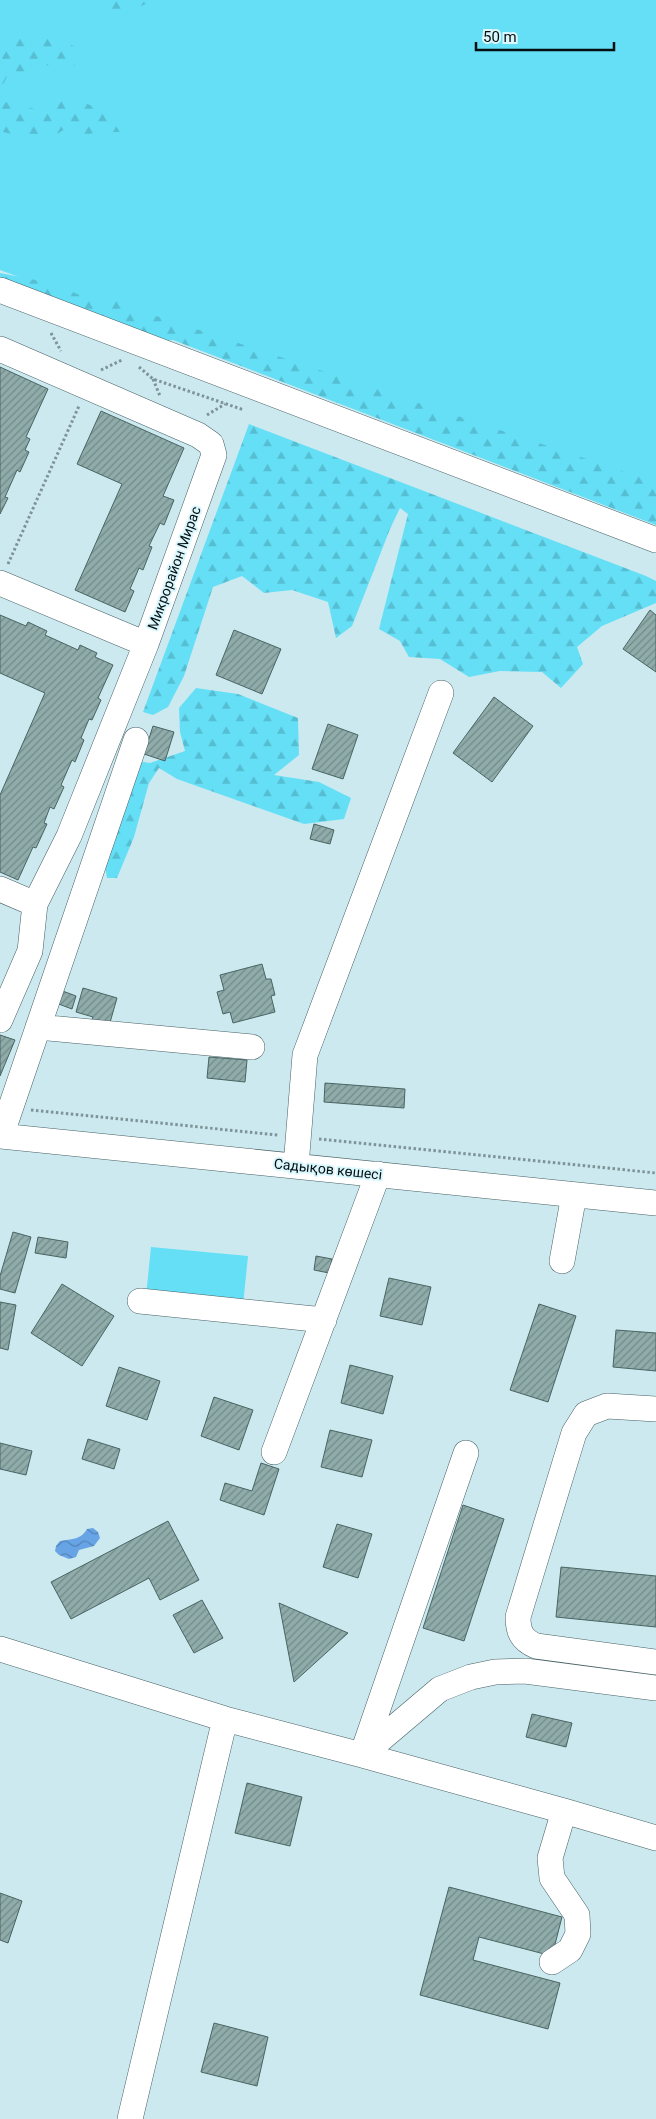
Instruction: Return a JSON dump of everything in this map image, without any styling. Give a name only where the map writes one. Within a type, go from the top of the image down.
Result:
[{"type":"street","points":[[0,290],[656,540]]},
{"type":"street","name":"Микрорайон Мирас","points":[[0,349],[198,435],[211,444],[214,455],[146,644],[69,836],[35,904],[30,951],[0,1020]]},
{"type":"street","name":"Микрорайон Мирас","points":[[2,577],[146,644]]},
{"type":"street","points":[[296,1166],[305,1055],[441,693]]},
{"type":"street","points":[[1,1136],[136,740]]},
{"type":"street","points":[[0,889],[35,904]]},
{"type":"street","points":[[38,1026],[252,1047]]},
{"type":"street","name":"Садықов көшесі","points":[[1,1136],[656,1203]]},
{"type":"street","points":[[274,1452],[378,1174]]},
{"type":"street","points":[[562,1261],[574,1194]]},
{"type":"street","points":[[140,1301],[324,1320]]},
{"type":"street","points":[[656,1409],[608,1406],[586,1414],[574,1433],[518,1617],[518,1629],[525,1641],[536,1646],[656,1662]]},
{"type":"street","points":[[362,1755],[466,1453]]},
{"type":"street","points":[[0,1649],[225,1719],[362,1755],[656,1838]]},
{"type":"street","points":[[362,1755],[440,1690],[471,1677],[495,1672],[525,1671],[656,1688]]},
{"type":"street","points":[[130,2119],[225,1719]]},
{"type":"street","points":[[552,1962],[570,1950],[578,1934],[577,1915],[552,1878],[550,1858],[564,1811]]},
{"type":"path","points":[[49,330],[62,354]]},
{"type":"path","points":[[2,577],[94,373],[127,358]]},
{"type":"path","points":[[10,1109],[656,1173]]},
{"type":"green space","points":[[0,0],[656,0],[656,515],[0,270]]},
{"type":"green space","points":[[101,0],[154,0],[133,10],[95,15],[97,5]]},
{"type":"green space","points":[[4,34],[18,34],[27,41],[36,44],[51,34],[83,51],[74,66],[58,73],[48,65],[31,73],[9,73],[0,90],[0,51]]},
{"type":"green space","points":[[77,99],[124,121],[128,132],[99,132],[80,136],[70,126],[52,137],[33,140],[0,131],[0,105],[9,101],[41,111],[55,101]]},
{"type":"green space","points":[[0,273],[56,284],[77,294],[92,295],[107,303],[125,297],[136,312],[160,317],[656,482],[656,525],[173,340],[153,343],[0,281]]},
{"type":"green space","points":[[249,424],[646,576],[656,581],[656,603],[602,626],[577,647],[583,664],[561,688],[542,672],[500,671],[469,677],[440,659],[409,657],[400,641],[379,629],[408,514],[400,508],[352,626],[336,638],[328,602],[292,590],[264,593],[242,576],[213,587],[184,676],[168,707],[153,715],[143,712]]},
{"type":"green space","points":[[196,688],[238,694],[298,718],[299,755],[274,775],[319,782],[351,798],[344,819],[304,824],[177,779],[159,768],[149,783],[134,837],[117,878],[107,878],[105,866],[138,761],[150,763],[185,751],[180,732],[179,708]]},
{"type":"green space","points":[[151,1247],[248,1256],[243,1305],[146,1296]]},
{"type":"water","points":[[93,1528],[98,1532],[100,1538],[94,1546],[79,1550],[76,1557],[69,1559],[55,1551],[60,1541],[79,1537],[87,1529]]},
{"type":"building","points":[[0,367],[48,389],[26,437],[30,439],[25,450],[29,452],[20,472],[17,470],[5,497],[8,498],[0,514]]},
{"type":"building","points":[[101,411],[184,448],[163,496],[174,500],[164,525],[160,523],[149,546],[152,547],[143,570],[139,568],[130,589],[134,591],[125,612],[75,590],[122,484],[77,464]]},
{"type":"building","points":[[650,610],[656,615],[656,672],[623,649]]},
{"type":"building","points":[[0,615],[26,626],[28,622],[47,631],[45,635],[78,650],[80,645],[97,653],[95,657],[113,665],[98,698],[101,700],[92,720],[89,719],[81,738],[84,740],[75,762],[72,760],[61,785],[64,787],[54,809],[50,807],[44,823],[47,824],[36,848],[33,847],[18,880],[0,872],[0,795],[45,693],[0,673]]},
{"type":"building","points":[[234,630],[281,649],[262,694],[216,675]]},
{"type":"building","points":[[494,697],[533,726],[492,782],[453,753]]},
{"type":"building","points":[[328,724],[358,735],[343,779],[312,769]]},
{"type":"building","points":[[153,726],[174,732],[165,761],[144,754]]},
{"type":"building","points":[[314,824],[334,830],[330,844],[310,839]]},
{"type":"building","points":[[262,964],[266,979],[271,979],[275,995],[271,996],[275,1012],[233,1023],[230,1012],[223,1014],[217,992],[224,990],[220,975]]},
{"type":"building","points":[[83,988],[117,998],[109,1026],[91,1021],[93,1017],[76,1012]]},
{"type":"building","points":[[60,990],[76,996],[72,1009],[56,1003]]},
{"type":"building","points":[[0,1035],[15,1040],[0,1076]]},
{"type":"building","points":[[209,1057],[247,1060],[245,1082],[207,1078]]},
{"type":"building","points":[[325,1083],[405,1089],[404,1108],[324,1102]]},
{"type":"building","points":[[13,1232],[31,1237],[15,1293],[0,1289],[0,1276]]},
{"type":"building","points":[[38,1237],[68,1242],[66,1258],[35,1253]]},
{"type":"building","points":[[316,1256],[332,1259],[329,1273],[314,1270]]},
{"type":"building","points":[[389,1278],[431,1287],[422,1325],[380,1316]]},
{"type":"building","points":[[62,1284],[114,1316],[82,1366],[31,1333]]},
{"type":"building","points":[[0,1302],[16,1305],[8,1350],[0,1348]]},
{"type":"building","points":[[539,1304],[576,1316],[548,1402],[510,1390]]},
{"type":"building","points":[[616,1330],[656,1333],[656,1371],[613,1367]]},
{"type":"building","points":[[350,1365],[393,1376],[383,1414],[341,1403]]},
{"type":"building","points":[[119,1367],[160,1381],[147,1420],[106,1406]]},
{"type":"building","points":[[214,1397],[253,1410],[239,1450],[201,1436]]},
{"type":"building","points":[[330,1430],[372,1440],[362,1477],[321,1467]]},
{"type":"building","points":[[88,1439],[120,1449],[114,1469],[82,1459]]},
{"type":"building","points":[[0,1443],[32,1451],[26,1475],[0,1469]]},
{"type":"building","points":[[261,1463],[279,1469],[264,1515],[220,1500],[225,1483],[252,1491]]},
{"type":"building","points":[[463,1505],[504,1519],[464,1641],[423,1628]]},
{"type":"building","points":[[168,1521],[199,1580],[160,1600],[149,1578],[71,1619],[51,1582]]},
{"type":"building","points":[[337,1524],[372,1534],[358,1578],[323,1567]]},
{"type":"building","points":[[561,1567],[656,1576],[656,1627],[556,1617]]},
{"type":"building","points":[[202,1600],[223,1638],[194,1653],[173,1615]]},
{"type":"building","points":[[279,1603],[348,1633],[294,1682]]},
{"type":"building","points":[[532,1714],[572,1723],[566,1747],[526,1737]]},
{"type":"building","points":[[247,1783],[302,1797],[290,1846],[235,1833]]},
{"type":"building","points":[[449,1887],[562,1917],[552,1956],[479,1937],[473,1960],[560,1983],[548,2029],[420,1995]]},
{"type":"building","points":[[0,1893],[22,1901],[8,1943],[0,1940]]},
{"type":"building","points":[[214,2023],[268,2037],[257,2086],[201,2072]]}]
